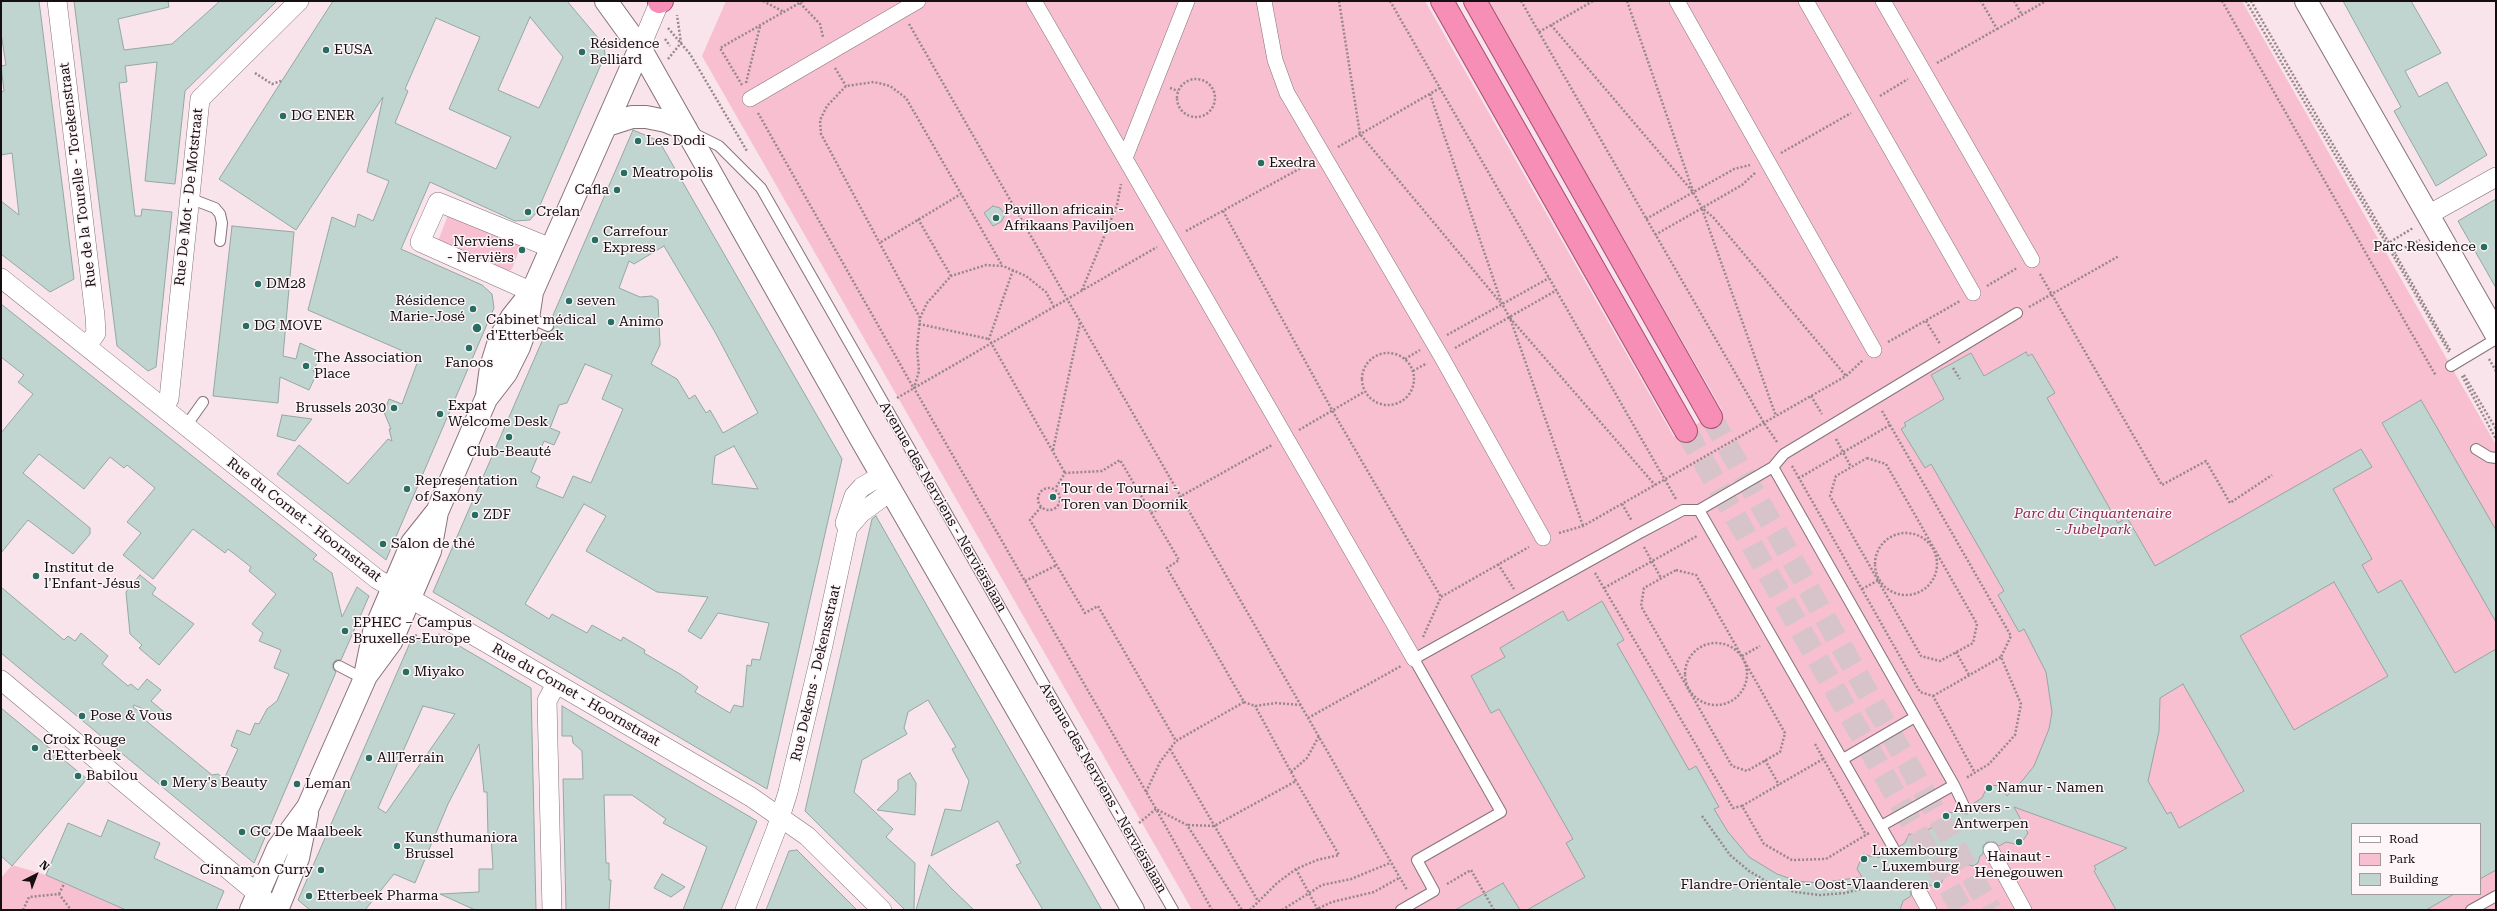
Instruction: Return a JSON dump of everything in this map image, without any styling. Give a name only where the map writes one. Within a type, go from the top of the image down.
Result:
[{"type":"highway","points":[[1442,1],[1686,430]]},
{"type":"highway","points":[[1475,1],[1711,417]]},
{"type":"street","name":"Rue de la Tourelle - Torekenstraat","points":[[57,1],[95,316],[96,334],[87,346]]},
{"type":"street","name":"Rue De Mot - De Motstraat","points":[[163,408],[170,399],[200,99],[299,1]]},
{"type":"street","points":[[606,1],[640,48],[887,483],[1133,910]]},
{"type":"street","points":[[750,99],[918,1]]},
{"type":"street","points":[[1034,1],[1414,659]]},
{"type":"street","points":[[1125,158],[1187,1]]},
{"type":"street","points":[[1264,1],[1270,41],[1279,73],[1287,93],[1434,343],[1543,538]]},
{"type":"street","points":[[1677,1],[1874,350]]},
{"type":"street","points":[[1806,1],[1973,293]]},
{"type":"street","points":[[1883,1],[2032,260]]},
{"type":"street","points":[[2306,1],[2496,334]]},
{"type":"street","points":[[255,902],[278,848],[308,807],[365,677],[391,642],[412,543],[437,512],[486,399],[506,373],[519,347],[528,317],[532,292],[640,48],[665,3]]},
{"type":"street","points":[[607,125],[632,117],[646,117],[666,121],[686,129]]},
{"type":"street","points":[[2428,215],[2496,177]]},
{"type":"street","points":[[532,292],[420,242],[438,202],[551,248]]},
{"type":"street","name":"Rue du Cornet - Hoornstraat","points":[[1,278],[377,579],[750,796],[806,836],[882,910]]},
{"type":"street","points":[[486,399],[491,367],[500,338],[512,317],[532,292]]},
{"type":"street","name":"Rue Dekens - Dekensstraat","points":[[745,910],[788,792],[823,645],[848,528],[845,523],[854,496],[862,487],[887,483]]},
{"type":"street","points":[[1,680],[107,766],[255,902],[277,910],[298,858],[308,807]]},
{"type":"street","points":[[552,910],[547,701],[556,684]]},
{"type":"street","points":[[1990,850],[2024,910]]},
{"type":"street","points":[[1919,892],[1929,910]]},
{"type":"lane","name":"Avenue des Nerviens - Nerviërslaan","points":[[686,129],[719,146],[761,188],[1173,910]]},
{"type":"lane","points":[[189,198],[215,208],[220,214],[222,223],[220,241]]},
{"type":"lane","points":[[1401,910],[1434,891],[1417,860],[1501,812],[1414,659],[1683,510],[1699,510],[1773,468],[1784,454],[1876,400],[1946,354],[2017,313]]},
{"type":"lane","points":[[528,317],[548,326]]},
{"type":"lane","points":[[2454,364],[2496,339]]},
{"type":"lane","points":[[186,426],[203,402]]},
{"type":"lane","points":[[2476,449],[2489,457],[2496,458]]},
{"type":"lane","points":[[1773,468],[1954,785],[1965,808]]},
{"type":"lane","points":[[1699,510],[1894,849]]},
{"type":"lane","points":[[339,666],[365,677]]},
{"type":"lane","points":[[1842,759],[1915,717]]},
{"type":"lane","points":[[1881,826],[1954,785]]},
{"type":"lane","points":[[2471,910],[2496,896]]},
{"type":"path","points":[[763,1],[784,12]]},
{"type":"path","points":[[803,1],[720,48],[1156,809],[1212,910]]},
{"type":"path","points":[[1339,1],[1360,134],[1502,304],[1510,318],[1583,526]]},
{"type":"path","points":[[1390,1],[1683,510]]},
{"type":"path","points":[[1521,1],[1764,423],[1784,454]]},
{"type":"path","points":[[1539,32],[1593,1]]},
{"type":"path","points":[[1627,1],[1693,192],[1702,208],[1776,416]]},
{"type":"path","points":[[1981,1],[1997,29]]},
{"type":"path","points":[[2014,1],[2022,15]]},
{"type":"path","points":[[1655,234],[1742,185],[1768,160],[2046,1]]},
{"type":"path","points":[[2222,1],[2436,376]]},
{"type":"path","points":[[2246,1],[2393,254],[2496,439]]},
{"type":"path","points":[[2251,1],[2390,242],[2393,254]]},
{"type":"path","points":[[665,3],[677,15],[681,43]]},
{"type":"path","points":[[800,3],[820,24],[827,53]]},
{"type":"path","points":[[902,10],[1319,736],[1390,863],[1400,878],[1374,892],[1332,902],[1317,910],[1296,870]]},
{"type":"path","points":[[750,99],[745,81],[760,25]]},
{"type":"path","points":[[1551,25],[1693,192]]},
{"type":"path","points":[[665,39],[670,46]]},
{"type":"path","points":[[255,73],[272,84],[282,82]]},
{"type":"path","points":[[1198,79],[1210,84],[1215,95],[1215,102],[1209,113],[1197,117],[1191,116],[1181,109],[1177,97],[1181,86],[1186,82],[1198,79]]},
{"type":"path","points":[[920,318],[881,242],[821,134],[820,120],[827,106],[846,86],[874,82],[890,86],[906,98],[1003,266]]},
{"type":"path","points":[[898,398],[1171,239],[1223,212],[1440,88]]},
{"type":"path","points":[[1430,94],[1502,304]]},
{"type":"path","points":[[1081,291],[1117,205],[1125,158]]},
{"type":"path","points":[[1646,219],[1734,169],[1768,160]]},
{"type":"path","points":[[881,242],[961,194]]},
{"type":"path","points":[[1702,208],[1713,217],[1846,376]]},
{"type":"path","points":[[1223,212],[1332,410],[1441,597]]},
{"type":"path","points":[[2390,242],[2418,225],[2428,215]]},
{"type":"path","points":[[918,219],[951,276]]},
{"type":"path","points":[[2393,254],[2420,240]]},
{"type":"path","points":[[2017,313],[2119,256]]},
{"type":"path","points":[[1308,718],[1414,659],[1441,597],[1543,538],[1583,526],[1622,504],[1846,376],[1874,350],[2032,260],[2162,485],[2206,461],[2230,503],[2272,475]]},
{"type":"path","points":[[914,388],[919,370],[920,318],[931,297],[951,276],[986,265],[1003,266],[1026,276],[1046,292],[1054,307]]},
{"type":"path","points":[[1013,270],[990,340],[1066,473]]},
{"type":"path","points":[[1405,359],[1549,278]]},
{"type":"path","points":[[1413,371],[1510,318],[1556,290]]},
{"type":"path","points":[[1510,318],[1655,485]]},
{"type":"path","points":[[1926,321],[1940,344]]},
{"type":"path","points":[[1053,450],[1080,322]]},
{"type":"path","points":[[919,324],[990,340]]},
{"type":"path","points":[[1386,352],[1398,354],[1405,359],[1413,371],[1414,383],[1409,394],[1401,402],[1389,405],[1378,403],[1364,392],[1362,374],[1366,363],[1375,355],[1386,352]]},
{"type":"path","points":[[1951,364],[1960,379]]},
{"type":"path","points":[[2454,364],[2496,429]]},
{"type":"path","points":[[1151,513],[1286,438],[1364,392]]},
{"type":"path","points":[[1811,396],[1821,412]]},
{"type":"path","points":[[1876,400],[2011,636],[2001,657],[1932,696]]},
{"type":"path","points":[[1890,425],[1799,478],[1920,692],[1932,696],[1975,773]]},
{"type":"path","points":[[1843,452],[1851,467]]},
{"type":"path","points":[[1867,458],[1886,464],[1977,624],[1973,643],[1940,661],[1921,656],[1830,496],[1836,476],[1851,467],[1867,458]]},
{"type":"path","points":[[1054,489],[1066,473],[1102,471],[1120,460],[1179,560],[1167,568],[1244,702],[1255,706],[1276,702],[1301,705]]},
{"type":"path","points":[[1047,488],[1054,489],[1060,494],[1059,506],[1049,511],[1041,507],[1038,498],[1041,492],[1047,488]]},
{"type":"path","points":[[1622,504],[1632,522]]},
{"type":"path","points":[[1041,507],[1030,520],[1085,613],[1098,606],[1176,741]]},
{"type":"path","points":[[1909,532],[1923,537],[1934,548],[1938,562],[1937,570],[1935,578],[1925,590],[1919,593],[1904,596],[1889,591],[1879,580],[1876,573],[1875,557],[1878,550],[1887,539],[1894,535],[1909,532]]},
{"type":"path","points":[[1604,588],[1697,536],[1701,543]]},
{"type":"path","points":[[1589,562],[1733,808],[1742,806],[1823,759]]},
{"type":"path","points":[[1651,562],[1661,578]]},
{"type":"path","points":[[1025,581],[1057,564]]},
{"type":"path","points":[[1498,564],[1514,589]]},
{"type":"path","points":[[1676,570],[1696,575],[1785,733],[1780,752],[1748,771],[1732,766],[1641,606],[1644,588],[1661,578],[1676,570]]},
{"type":"path","points":[[1862,589],[1879,580]]},
{"type":"path","points":[[418,637],[424,641]]},
{"type":"path","points":[[1756,639],[1764,653]]},
{"type":"path","points":[[1717,642],[1726,644],[1742,656],[1747,674],[1741,693],[1733,699],[1714,705],[1696,698],[1690,690],[1686,681],[1686,667],[1692,654],[1699,648],[1717,642]]},
{"type":"path","points":[[1742,656],[1760,646]]},
{"type":"path","points":[[1956,652],[1969,675]]},
{"type":"path","points":[[1954,785],[1989,764],[2015,735],[2022,704],[2001,657]]},
{"type":"path","points":[[1146,792],[1160,762],[1176,741],[1244,702]]},
{"type":"path","points":[[1250,910],[1276,883],[1296,870],[1317,860],[1339,855],[1255,706]]},
{"type":"path","points":[[1291,772],[1307,758],[1319,736]]},
{"type":"path","points":[[1812,739],[1866,835]]},
{"type":"path","points":[[1170,750],[1258,901]]},
{"type":"path","points":[[1765,760],[1779,785]]},
{"type":"path","points":[[1156,809],[1187,825],[1214,826],[1296,781]]},
{"type":"path","points":[[1742,806],[1764,844],[1792,860],[1826,859],[1881,826]]},
{"type":"path","points":[[1136,824],[1156,809]]},
{"type":"path","points":[[1702,816],[1730,855],[1749,872],[1771,884],[1795,892],[1820,895],[1845,893],[1868,887]]},
{"type":"path","points":[[1187,825],[1242,910]]},
{"type":"path","points":[[1282,910],[1308,891],[1331,882],[1351,879],[1390,863]]},
{"type":"path","points":[[1434,891],[1471,870],[1494,910]]},
{"type":"path","points":[[59,894],[64,884]]},
{"type":"path","points":[[23,910],[29,897],[59,894]]},
{"type":"path","points":[[59,894],[72,910]]},
{"type":"green space","name":"Parc du Cinquantenaire - Jubelpark","points":[[726,1],[1425,1],[1674,437],[1722,410],[1487,1],[2242,1],[2496,445],[2496,910],[1192,910],[702,56]]},
{"type":"green space","points":[[448,215],[521,245],[512,269],[507,272],[438,241]]},
{"type":"green space","points":[[12,865],[46,875],[126,910],[1,910],[1,878]]},
{"type":"building","points":[[1,1],[39,1],[74,279],[50,292],[1,254],[1,201],[19,215],[12,153],[1,155],[1,92],[4,91],[1,66],[6,65],[1,33]]},
{"type":"building","points":[[74,1],[168,1],[169,7],[118,19],[124,50],[172,44],[220,1],[277,1],[185,91],[175,184],[145,181],[157,62],[125,66],[127,82],[119,83],[135,216],[141,216],[142,209],[172,212],[156,367],[148,371],[117,346]]},
{"type":"building","points":[[333,1],[567,1],[604,45],[605,55],[537,212],[530,220],[515,221],[430,182],[401,249],[482,285],[492,294],[494,308],[386,560],[277,474],[299,445],[348,484],[388,439],[392,441],[389,429],[391,429],[384,412],[389,399],[402,404],[419,358],[308,310],[332,217],[355,227],[358,214],[373,221],[389,181],[367,172],[383,97],[296,230],[219,179]],"holes":[[[530,17],[563,57],[539,108],[498,90]],[[436,18],[480,37],[449,109],[511,137],[496,169],[395,123],[408,91],[405,89]]]},
{"type":"building","points":[[2343,1],[2411,1],[2441,53],[2405,71],[2419,97],[2447,82],[2487,155],[2436,186],[2394,111],[2401,107]]},
{"type":"building","points":[[633,130],[659,141],[842,459],[767,789],[433,592],[546,332],[551,331],[554,328],[551,320]],"holes":[[[664,246],[715,332],[758,413],[723,433],[710,410],[706,413],[695,395],[689,399],[677,379],[651,364],[660,345],[658,300],[652,296],[640,297],[619,288],[629,261],[634,264]],[[585,364],[612,375],[602,399],[623,409],[591,483],[573,476],[563,498],[536,487],[540,477],[531,472],[544,441],[554,445],[560,432],[550,428],[559,405],[567,403]],[[734,446],[758,489],[712,484],[715,456]],[[584,504],[606,516],[586,551],[657,592],[708,597],[688,631],[701,639],[718,613],[769,623],[760,660],[752,659],[751,666],[747,665],[743,707],[734,705],[730,713],[695,692],[698,687],[680,674],[644,653],[645,650],[623,637],[621,641],[592,625],[587,633],[552,614],[549,619],[525,604]]]},
{"type":"building","name":"Parc Residence","points":[[2496,199],[2496,288],[2458,221]]},
{"type":"building","name":"Pavillon africain - Afrikaans Paviljoen","points":[[993,206],[1000,208],[1005,215],[1001,222],[993,226],[984,213]]},
{"type":"building","name":"DM28","points":[[232,226],[294,232],[283,356],[296,359],[300,343],[322,353],[313,371],[317,373],[309,390],[280,377],[278,403],[213,396]]},
{"type":"building","points":[[1,304],[317,555],[313,559],[332,573],[342,617],[357,587],[369,596],[341,660],[336,660],[333,663],[333,669],[336,672],[254,863],[1,653],[1,587],[64,640],[68,636],[75,641],[81,633],[108,656],[102,664],[128,686],[131,684],[138,690],[147,679],[161,690],[151,701],[169,716],[167,719],[134,705],[133,707],[146,717],[145,720],[212,775],[218,774],[224,779],[238,749],[231,746],[237,730],[250,735],[255,723],[259,724],[267,709],[277,701],[289,674],[274,668],[281,650],[259,641],[263,633],[252,624],[276,594],[249,571],[251,567],[228,549],[225,553],[193,529],[153,579],[123,555],[141,533],[127,522],[155,488],[127,465],[124,468],[110,457],[84,489],[39,454],[23,473],[90,528],[90,534],[73,554],[28,520],[1,553],[1,433],[33,394],[18,382],[24,375],[1,357]]},
{"type":"building","points":[[2026,352],[2028,356],[2032,354],[2055,393],[2047,398],[2118,523],[2126,518],[2129,521],[2155,566],[2361,449],[2372,467],[2333,489],[2372,559],[2362,565],[2378,593],[2401,580],[2455,673],[2496,649],[2496,870],[2481,878],[2481,823],[2351,823],[2351,895],[2452,895],[2426,910],[2116,910],[2094,871],[2096,869],[2094,866],[2127,848],[2014,807],[2028,833],[2020,845],[2006,842],[1999,846],[1995,842],[1987,842],[1983,846],[1983,854],[1980,856],[1978,863],[1973,866],[1966,864],[1944,877],[1939,888],[1930,885],[1926,887],[1920,883],[1914,884],[1910,891],[1911,896],[1903,901],[1900,910],[1527,910],[1585,877],[1566,843],[1573,839],[1499,709],[1491,713],[1471,676],[1505,657],[1500,648],[1563,611],[1568,621],[1602,601],[1624,640],[1617,644],[1689,770],[1696,766],[1719,807],[1714,809],[1728,832],[1749,857],[1777,874],[1797,881],[1819,883],[1862,877],[1857,869],[1863,854],[1873,857],[1876,855],[1878,858],[1888,852],[1897,855],[1900,852],[1900,846],[1905,843],[1909,834],[1919,835],[1941,822],[1946,812],[1968,814],[1971,809],[1971,805],[1982,798],[1988,785],[2002,786],[2007,796],[2034,766],[2049,729],[2052,712],[2046,672],[2024,629],[2019,632],[1998,595],[2004,591],[1931,464],[1925,468],[1901,429],[1906,426],[1904,423],[1944,399],[1931,375],[1971,353],[1984,376]],"holes":[[[2334,582],[2388,676],[2294,730],[2240,636]],[[2183,684],[2244,791],[2179,828],[2171,812],[2167,814],[2148,781],[2159,731],[2160,698]]]},
{"type":"building","points":[[2421,400],[2496,530],[2496,622],[2382,423]]},
{"type":"building","points":[[282,415],[312,419],[295,441],[277,436]]},
{"type":"building","points":[[876,516],[1102,910],[1043,910],[1016,865],[1021,863],[998,821],[931,856],[945,809],[961,811],[969,781],[952,749],[956,747],[928,700],[908,712],[904,728],[907,734],[862,760],[854,792],[893,829],[886,837],[915,863],[914,910],[905,910],[805,811],[872,519]]},
{"type":"building","points":[[140,575],[156,588],[152,594],[194,624],[159,665],[139,648],[142,645],[130,634],[126,592]]},
{"type":"building","points":[[439,634],[531,688],[536,910],[475,910],[440,894],[479,892],[479,869],[493,869],[491,836],[488,836],[487,792],[484,792],[479,744],[448,804],[415,883],[394,874],[365,910],[310,910],[298,900],[413,636],[435,645]],"holes":[[[423,706],[455,714],[386,813],[378,808]]]},
{"type":"building","points":[[562,706],[757,821],[721,910],[683,910],[707,847],[663,823],[666,819],[632,795],[604,795],[606,863],[609,863],[609,880],[611,880],[609,910],[566,910],[563,779],[583,779],[582,751],[573,743],[572,736],[562,736]]},
{"type":"building","points":[[1,708],[87,779],[12,866],[1,856]]},
{"type":"building","points":[[910,773],[916,783],[915,815],[877,810],[898,790],[898,780]]},
{"type":"building","points":[[108,820],[160,843],[154,858],[224,891],[216,910],[126,910],[46,875],[68,823],[101,837]]},
{"type":"building","points":[[797,850],[857,910],[766,910],[789,851]]},
{"type":"building","points":[[929,865],[952,889],[974,910],[916,910]]},
{"type":"building","points":[[662,874],[685,887],[671,897],[654,888]]},
{"type":"building","points":[[1503,883],[1520,910],[1455,910]]},
{"type":"tunnel","points":[[1711,417],[1991,910]]},
{"type":"tunnel","points":[[1686,431],[1962,910]]},
{"type":"place","name":"EUSA","points":[[326,50]]},
{"type":"place","name":"Résidence Belliard","points":[[582,52]]},
{"type":"place","name":"DG ENER","points":[[283,116]]},
{"type":"place","name":"Les Dodi","points":[[638,141]]},
{"type":"place","name":"Exedra","points":[[1261,163]]},
{"type":"place","name":"Meatropolis","points":[[624,173]]},
{"type":"place","name":"Cafla","points":[[617,190]]},
{"type":"place","name":"Crelan","points":[[528,212]]},
{"type":"place","name":"Pavillon africain - Afrikaans Paviljoen","points":[[996,218]]},
{"type":"place","name":"Carrefour Express","points":[[595,240]]},
{"type":"place","name":"Parc Residence","points":[[2484,247]]},
{"type":"place","name":"Nerviens - Nerviërs","points":[[522,250]]},
{"type":"place","name":"DM28","points":[[258,284]]},
{"type":"place","name":"seven","points":[[569,301]]},
{"type":"place","name":"Résidence Marie-José","points":[[473,309]]},
{"type":"place","name":"Animo","points":[[611,322]]},
{"type":"place","name":"DG MOVE","points":[[246,326]]},
{"type":"place","name":"Cabinet médical d'Etterbeek","points":[[477,328]]},
{"type":"place","name":"Fanoos","points":[[469,348]]},
{"type":"place","name":"The Association Place","points":[[306,366]]},
{"type":"place","name":"Brussels 2030","points":[[394,408]]},
{"type":"place","name":"Expat Welcome Desk","points":[[440,414]]},
{"type":"place","name":"Club-Beauté","points":[[509,437]]},
{"type":"place","name":"Representation of Saxony","points":[[407,489]]},
{"type":"place","name":"Tour de Tournai - Toren van Doornik","points":[[1053,497]]},
{"type":"place","name":"ZDF","points":[[475,515]]},
{"type":"place","name":"Salon de thé","points":[[383,544]]},
{"type":"place","name":"Institut de l'Enfant-Jésus","points":[[36,576]]},
{"type":"place","name":"EPHEC – Campus Bruxelles-Europe","points":[[345,631]]},
{"type":"place","name":"Miyako","points":[[406,672]]},
{"type":"place","name":"Pose & Vous","points":[[82,716]]},
{"type":"place","name":"Croix Rouge d'Etterbeek","points":[[35,748]]},
{"type":"place","name":"AllTerrain","points":[[369,758]]},
{"type":"place","name":"Babilou","points":[[78,776]]},
{"type":"place","name":"Mery's Beauty","points":[[164,783]]},
{"type":"place","name":"Leman","points":[[297,784]]},
{"type":"place","name":"Namur - Namen","points":[[1989,788]]},
{"type":"place","name":"Anvers - Antwerpen","points":[[1946,816]]},
{"type":"place","name":"GC De Maalbeek","points":[[242,832]]},
{"type":"place","name":"Hainaut - Henegouwen","points":[[2019,842]]},
{"type":"place","name":"Kunsthumaniora Brussel","points":[[397,846]]},
{"type":"place","name":"Luxembourg - Luxemburg","points":[[1864,859]]},
{"type":"place","name":"Cinnamon Curry","points":[[321,870]]},
{"type":"place","name":"Flandre-Orientale - Oost-Vlaanderen","points":[[1937,885]]},
{"type":"place","name":"Etterbeek Pharma","points":[[309,896]]}]
